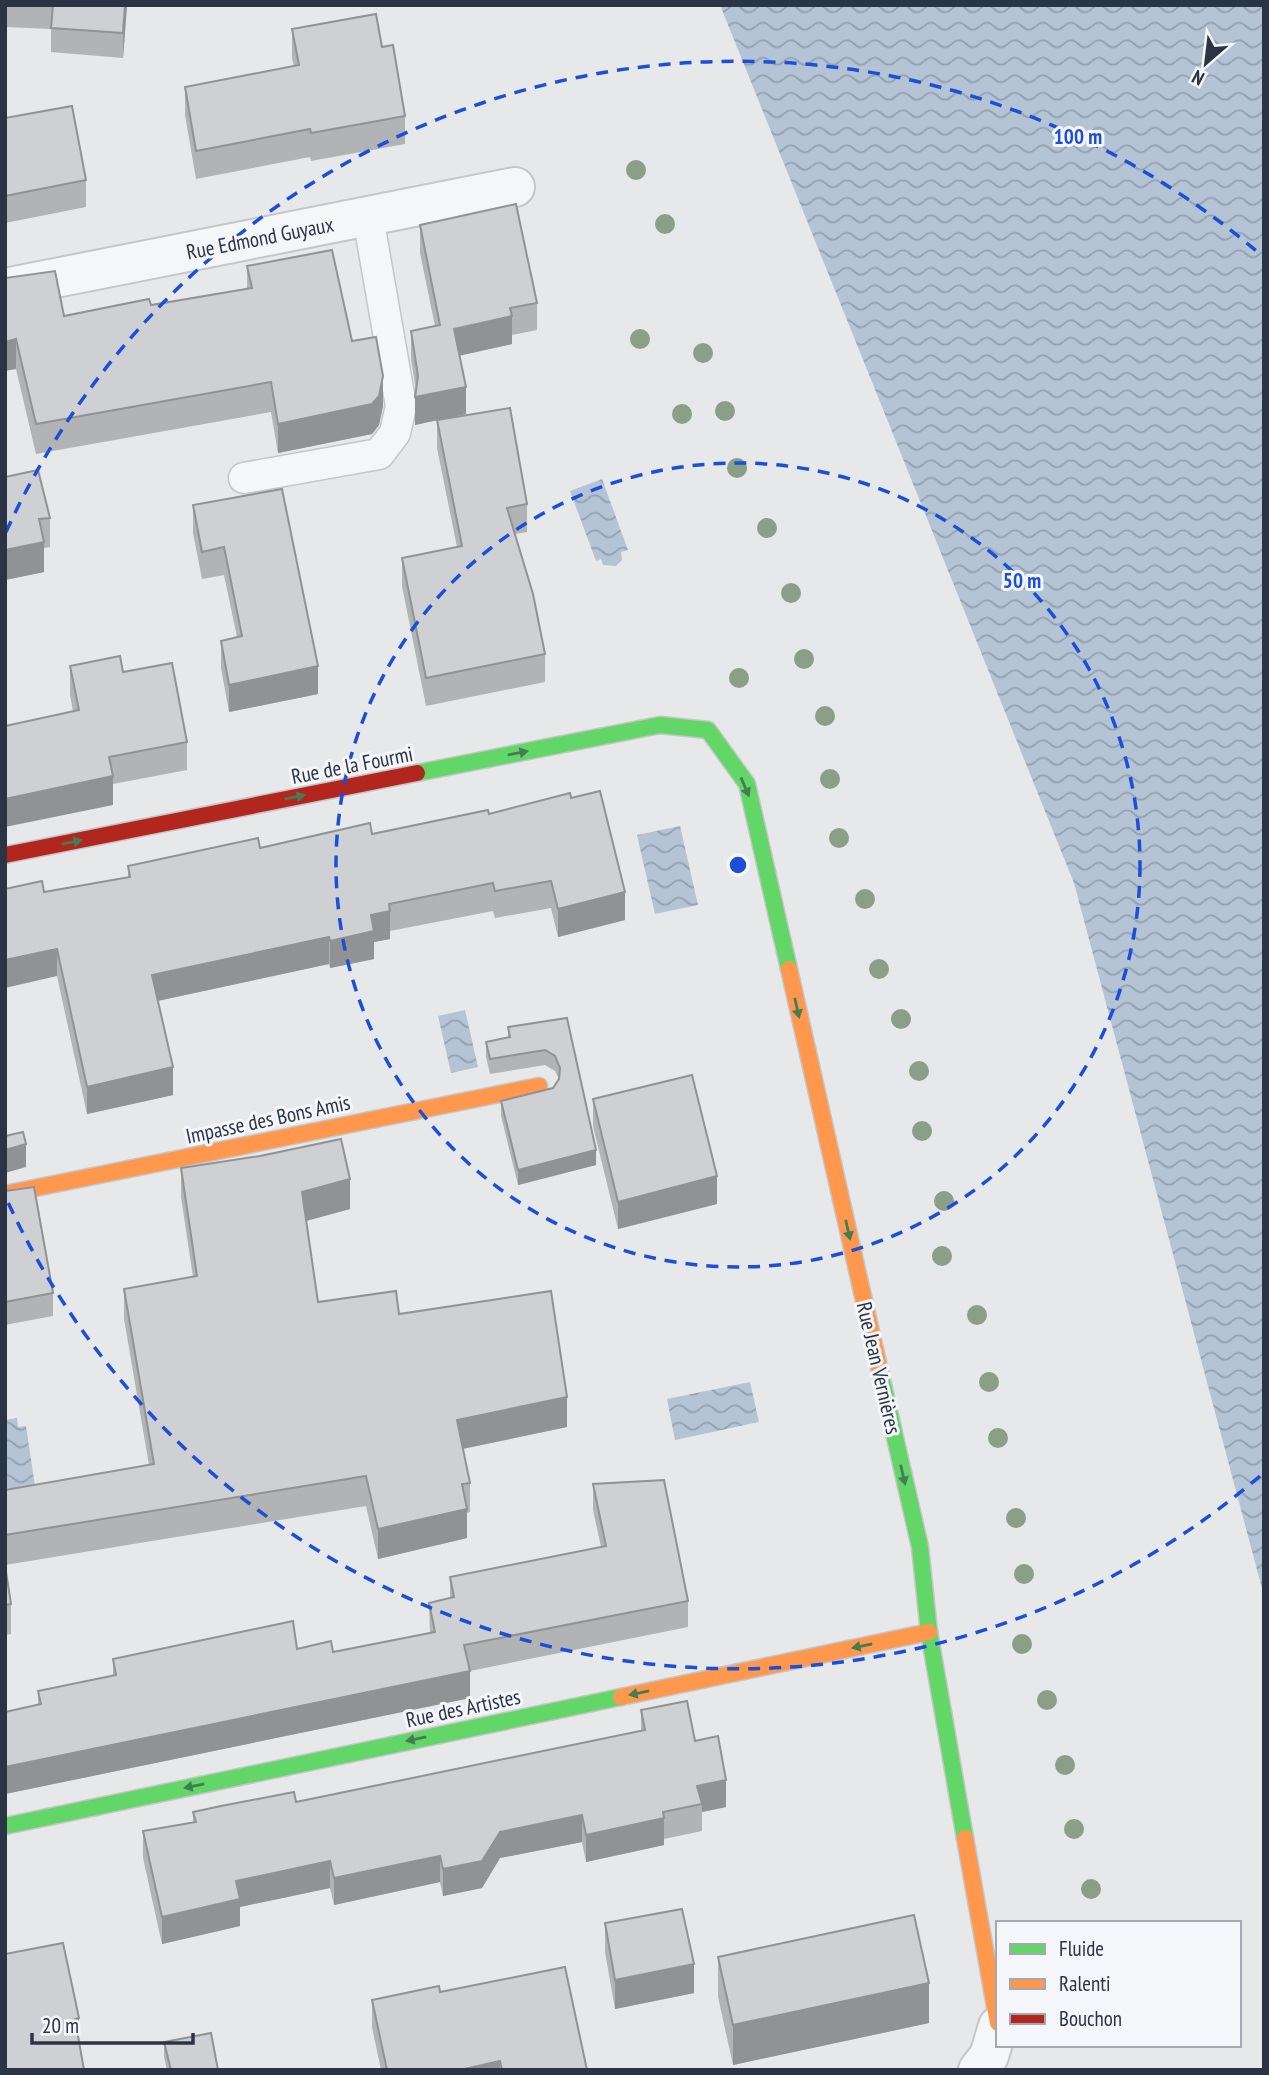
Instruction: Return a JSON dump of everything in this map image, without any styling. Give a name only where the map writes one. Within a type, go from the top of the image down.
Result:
[{"type":"street","name":"Rue Edmond Guyaux","points":[[5,288],[515,187]]},
{"type":"street","name":"Rue de la Fourmi","points":[[5,855],[660,725],[708,730]]},
{"type":"street","name":"Rue Jean Vernières","points":[[708,730],[747,784],[920,1547],[929,1632],[991,2044]]},
{"type":"street","name":"Impasse des Bons Amis","points":[[5,1194],[539,1086]]},
{"type":"street","name":"Rue des Artistes","points":[[5,1826],[929,1632]]},
{"type":"lane","points":[[244,478],[379,454],[395,433],[401,406],[368,216]]},
{"type":"water","points":[[720,5],[1264,5],[1264,1596],[1074,883]]},
{"type":"water","points":[[602,479],[628,550],[621,552],[622,560],[616,566],[603,565],[601,559],[596,561],[570,491]]},
{"type":"water","points":[[680,826],[698,905],[655,914],[637,835]]},
{"type":"water","points":[[465,1010],[478,1067],[451,1073],[438,1016]]},
{"type":"water","points":[[750,1382],[759,1422],[675,1440],[667,1399]]},
{"type":"water","points":[[17,1418],[18,1427],[26,1426],[36,1493],[5,1498],[5,1420]]},
{"type":"building","points":[[53,5],[125,5],[123,33],[51,28]]},
{"type":"building","points":[[376,14],[382,47],[393,45],[405,116],[311,133],[310,129],[196,151],[185,87],[299,65],[292,29]]},
{"type":"building","points":[[72,106],[86,180],[5,196],[5,118]]},
{"type":"building","points":[[516,204],[537,303],[510,308],[512,316],[454,329],[466,387],[415,397],[418,376],[411,331],[440,325],[420,225]]},
{"type":"building","points":[[332,250],[352,341],[376,337],[383,376],[379,396],[372,404],[278,424],[271,382],[36,424],[16,339],[5,342],[5,278],[55,271],[64,316],[149,299],[151,305],[252,288],[247,266]]},
{"type":"building","points":[[510,408],[527,504],[507,508],[533,594],[545,654],[426,678],[402,558],[462,546],[437,420]]},
{"type":"building","points":[[38,470],[50,518],[39,519],[44,542],[5,550],[5,477]]},
{"type":"building","points":[[282,489],[318,666],[229,685],[221,641],[242,636],[224,547],[202,552],[193,505]]},
{"type":"building","points":[[120,656],[123,672],[172,663],[187,742],[109,757],[113,776],[5,799],[5,726],[79,710],[70,666]]},
{"type":"building","points":[[600,791],[625,892],[558,909],[551,881],[495,891],[493,883],[389,904],[390,911],[371,915],[374,931],[330,941],[329,937],[152,975],[173,1067],[87,1087],[57,949],[5,960],[5,889],[42,881],[44,892],[130,877],[128,866],[258,838],[260,848],[370,823],[372,834],[488,810],[489,814],[570,793],[571,798]]},
{"type":"building","points":[[567,1018],[596,1150],[518,1170],[501,1101],[553,1088],[559,1079],[560,1068],[555,1056],[545,1050],[490,1059],[486,1042],[510,1037],[508,1027]]},
{"type":"building","points":[[692,1075],[717,1176],[618,1202],[593,1099]]},
{"type":"building","points":[[23,1132],[26,1144],[5,1150],[5,1136]]},
{"type":"building","points":[[341,1139],[350,1179],[302,1192],[318,1302],[396,1291],[399,1314],[551,1291],[567,1397],[457,1420],[470,1483],[462,1484],[467,1509],[378,1529],[366,1476],[5,1535],[5,1490],[154,1464],[124,1289],[197,1276],[181,1168],[260,1156]]},
{"type":"building","points":[[34,1187],[53,1293],[5,1302],[5,1191]]},
{"type":"building","points":[[664,1480],[688,1601],[464,1645],[470,1671],[5,1767],[5,1712],[41,1704],[38,1691],[116,1675],[113,1659],[293,1621],[297,1649],[331,1641],[333,1652],[435,1632],[429,1603],[454,1597],[450,1577],[606,1546],[593,1484]]},
{"type":"building","points":[[5,1565],[11,1604],[5,1605]]},
{"type":"building","points":[[687,1701],[695,1741],[718,1736],[726,1780],[697,1786],[702,1804],[663,1812],[664,1818],[586,1835],[582,1815],[500,1832],[482,1861],[443,1869],[440,1856],[334,1878],[330,1861],[236,1881],[240,1899],[162,1917],[143,1831],[196,1822],[193,1812],[221,1806],[294,1792],[296,1802],[645,1730],[641,1710]]},
{"type":"building","points":[[682,1909],[694,1964],[615,1980],[605,1923]]},
{"type":"building","points":[[914,1915],[929,1983],[733,2025],[718,1957]]},
{"type":"building","points":[[63,1943],[79,2018],[75,2019],[84,2070],[5,2070],[5,1954]]},
{"type":"building","points":[[565,1967],[587,2070],[502,2070],[500,2061],[460,2070],[387,2070],[372,2000],[439,1986],[440,1992]]},
{"type":"building","points":[[211,2033],[218,2070],[171,2070],[164,2042]]},
{"type":"traffic: fast","points":[[417,773],[660,725],[708,730],[747,784],[789,969]]},
{"type":"traffic: fast","points":[[881,1376],[920,1547],[929,1632],[965,1838]]},
{"type":"traffic: fast","points":[[5,1826],[621,1697]]},
{"type":"traffic: slow","points":[[789,969],[881,1376]]},
{"type":"traffic: slow","points":[[5,1194],[539,1086]]},
{"type":"traffic: slow","points":[[621,1697],[929,1632]]},
{"type":"traffic: slow","points":[[965,1838],[996,2012]]},
{"type":"traffic: jam","points":[[5,855],[417,773]]}]
